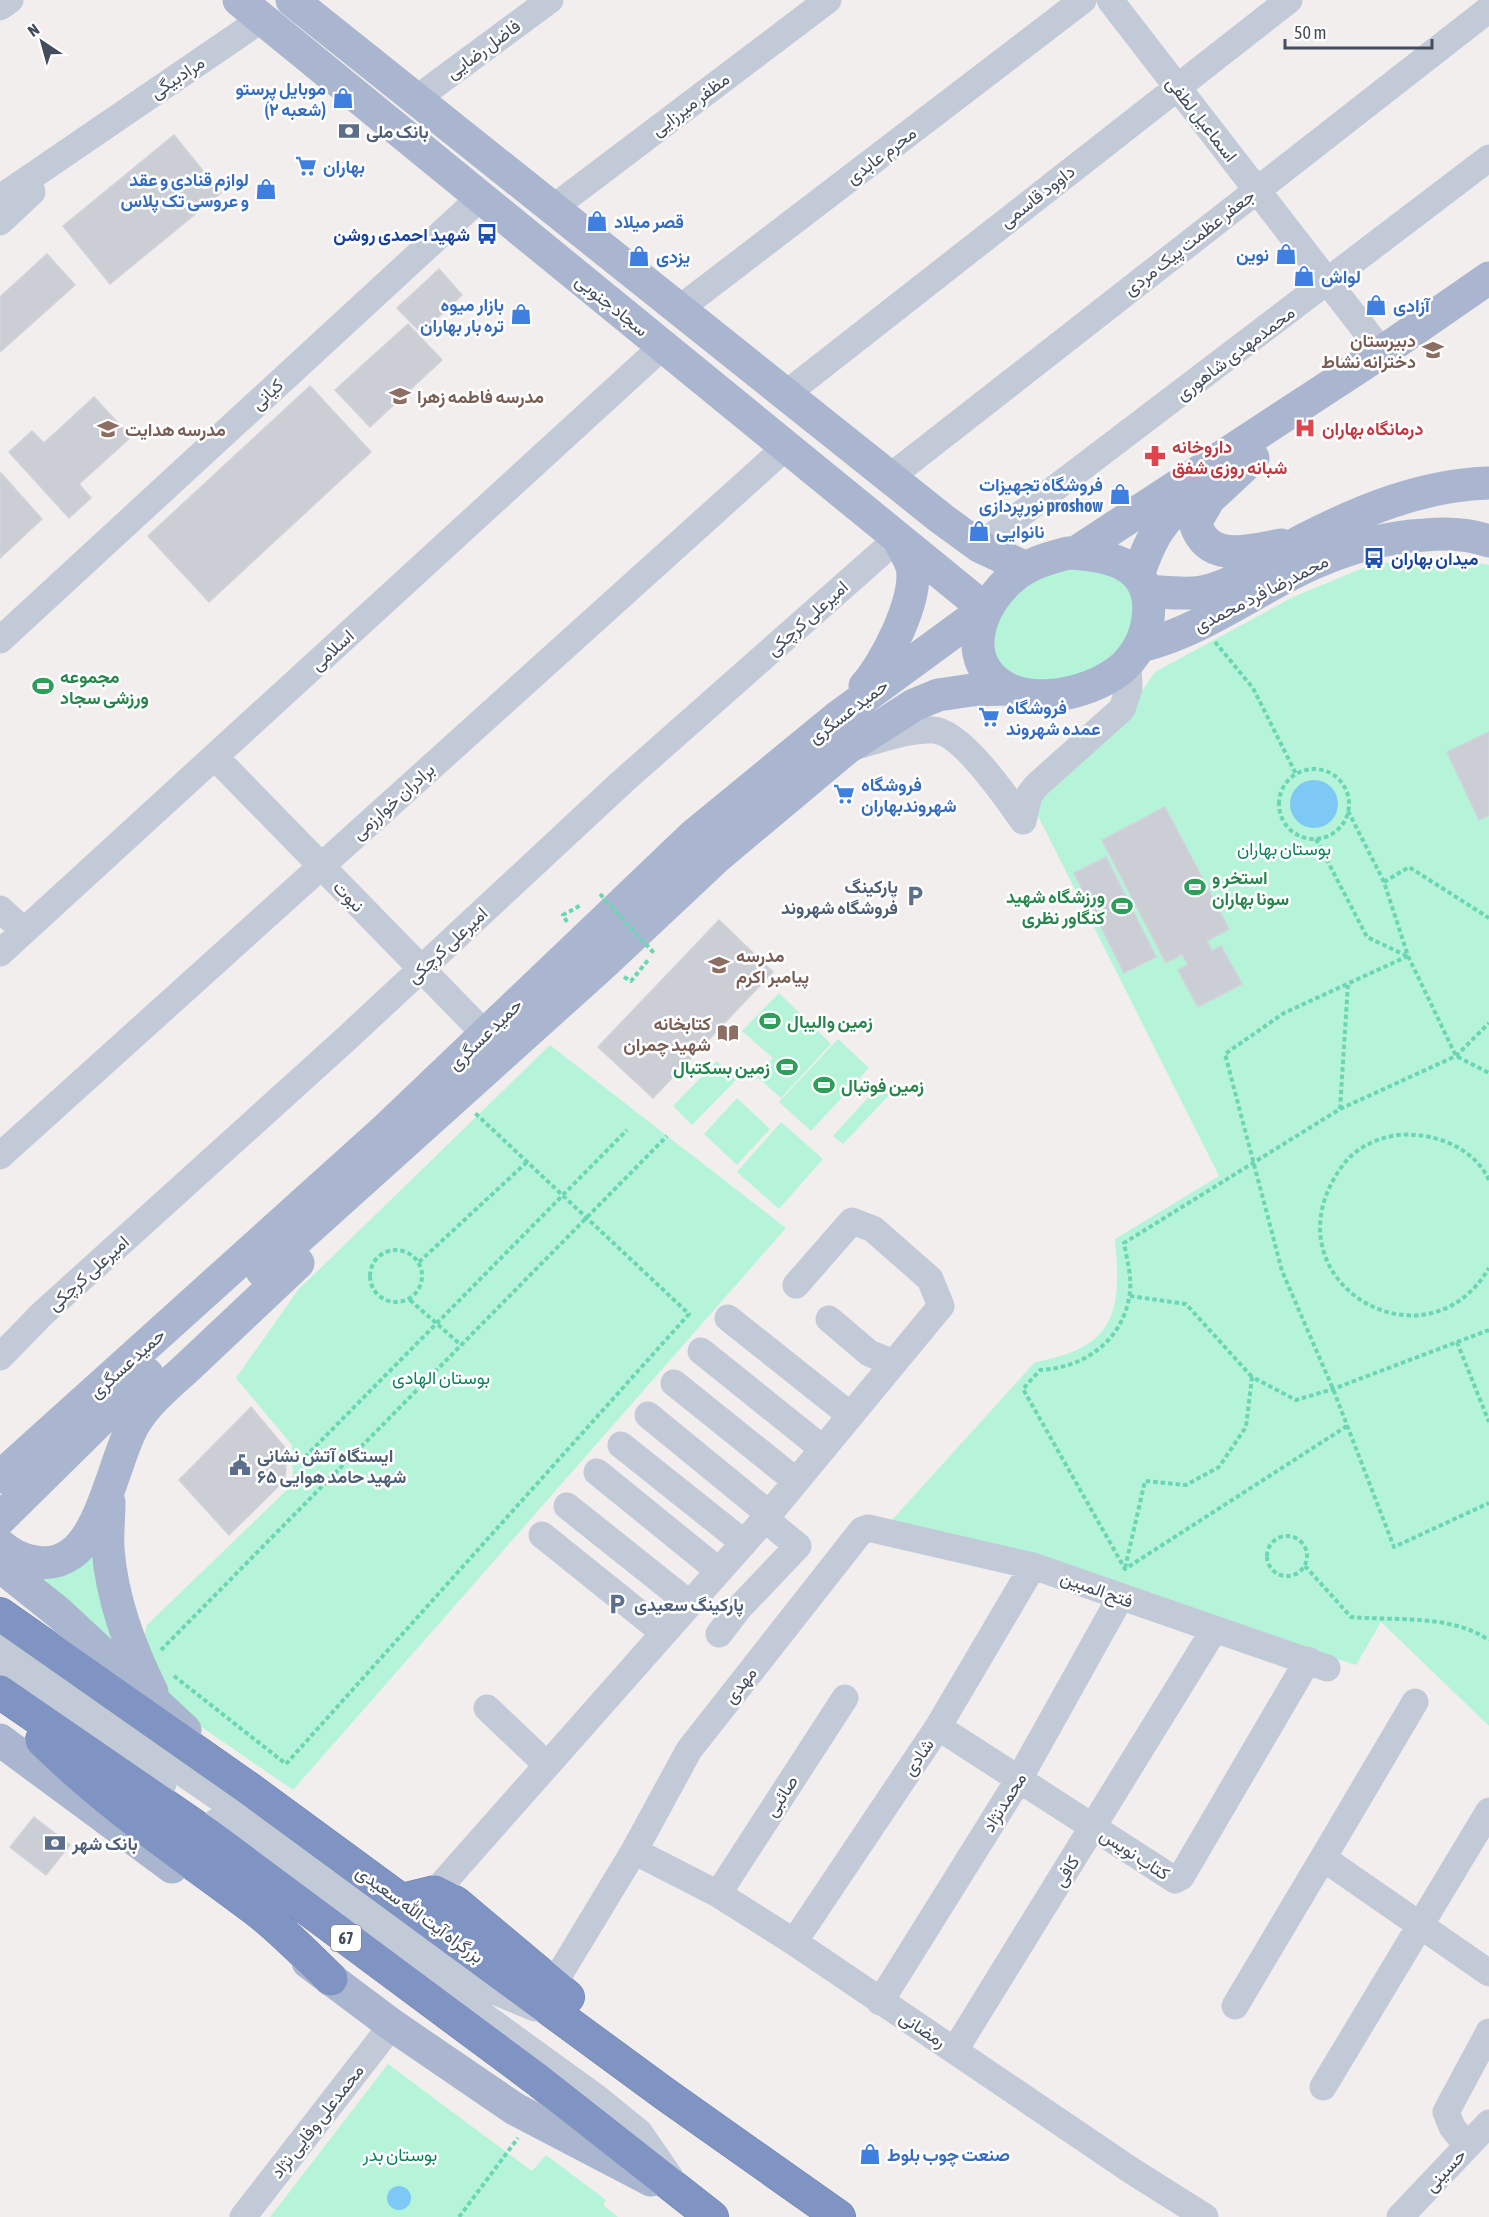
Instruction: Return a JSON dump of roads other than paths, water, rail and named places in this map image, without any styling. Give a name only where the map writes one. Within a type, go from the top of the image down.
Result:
[{"type":"highway","name":"بزرگراه آیت الله سعیدی","points":[[0,1614],[251,1790],[563,2020],[839,2217]]},
{"type":"highway","name":"67","points":[[0,1692],[208,1835],[535,2078],[712,2217]]},
{"type":"highway","points":[[0,1699],[68,1767],[173,1850],[262,1915],[331,1979]]},
{"type":"highway","points":[[402,1900],[435,1892],[456,1904],[553,1985],[650,2058],[664,2078],[665,2094]]},
{"type":"main road","points":[[250,10],[298,2],[416,99],[890,477],[979,546],[1026,568]]},
{"type":"main road","name":"سجاد جنوبی","points":[[250,10],[985,609]]},
{"type":"main road","points":[[1075,553],[1382,352],[1489,278]]},
{"type":"main road","points":[[1143,583],[1112,559],[1094,554],[1075,553],[1042,560],[1026,568],[1001,587],[985,609],[978,629],[980,654],[993,676],[1008,689],[1036,696],[1065,695],[1099,682],[1135,654],[1150,608],[1143,583],[1149,545],[1164,519],[1489,298]]},
{"type":"main road","points":[[1253,458],[1209,499],[1195,523],[1198,532],[1206,543],[1220,551],[1239,553],[1301,542]]},
{"type":"main road","name":"محمدرضا فرد محمدی","points":[[1143,583],[1202,592],[1229,583],[1301,542],[1371,508],[1400,498],[1486,478]]},
{"type":"main road","name":"محمدرضا فرد محمدی","points":[[1135,654],[1173,638],[1313,563],[1358,547],[1395,537],[1445,533],[1489,541]]},
{"type":"main road","points":[[839,716],[875,675],[897,635],[912,584],[912,568],[898,538]]},
{"type":"main road","name":"حمید عسگری","points":[[490,1042],[694,835],[839,716],[985,609]]},
{"type":"main road","name":"حمید عسگری","points":[[6,1499],[386,1129],[847,748],[914,705],[938,695],[972,690],[1008,689]]},
{"type":"main road","points":[[0,1545],[17,1557],[34,1563],[57,1561],[71,1555],[82,1545],[98,1521],[109,1483],[130,1430],[156,1397],[411,1156],[462,1101],[490,1042]]},
{"type":"main road","points":[[0,1445],[96,1364],[372,1117],[490,1042]]},
{"type":"main road","points":[[109,1483],[108,1548],[124,1631],[162,1709]]},
{"type":"main road","points":[[0,1566],[59,1613],[251,1790]]},
{"type":"main road","points":[[0,1740],[112,1825],[331,1979],[392,2025],[532,2119],[683,2196]]},
{"type":"main road","points":[[0,1759],[112,1825]]},
{"type":"street","points":[[0,7],[10,0]]},
{"type":"street","name":"فاضل رضایی","points":[[416,99],[550,0]]},
{"type":"street","name":"مظفر میرزایی","points":[[553,208],[828,0]]},
{"type":"street","name":"محرم عابدی","points":[[679,309],[1083,0]]},
{"type":"street","name":"اسماعیل لطفی","points":[[1110,0],[1382,352]]},
{"type":"street","name":"داوود قاسمی","points":[[786,394],[1176,86],[1289,0]]},
{"type":"street","name":"جعفر عظمت پیک مردی","points":[[890,477],[1489,9]]},
{"type":"street","name":"مرادبیگی","points":[[0,198],[92,135],[250,10]]},
{"type":"street","name":"مرادبیگی","points":[[0,222],[92,135]]},
{"type":"street","name":"محمدمهدی شاهوری","points":[[979,546],[1489,158]]},
{"type":"street","name":"کیانی","points":[[0,640],[481,197]]},
{"type":"street","name":"اسلامی","points":[[0,953],[663,346]]},
{"type":"street","name":"برادران خوارزمی","points":[[0,1156],[786,447]]},
{"type":"street","name":"امیرعلی کرچکی","points":[[0,1357],[42,1314],[421,969],[622,782],[898,538]]},
{"type":"street","points":[[847,748],[919,731],[935,730],[948,734],[976,761],[1023,821],[1029,795],[1036,786],[1122,709],[1129,688],[1135,654]]},
{"type":"street","name":"نبوت","points":[[215,757],[490,1042]]},
{"type":"street","points":[[0,909],[24,931]]},
{"type":"street","points":[[435,1892],[744,1543],[941,1306],[930,1279],[873,1229],[852,1221],[796,1285]]},
{"type":"street","points":[[728,1318],[850,1416]]},
{"type":"street","points":[[829,1319],[869,1353],[893,1363]]},
{"type":"street","points":[[701,1351],[823,1449]]},
{"type":"street","points":[[674,1383],[796,1481]]},
{"type":"street","points":[[648,1415],[767,1516],[798,1546],[739,1608],[719,1634]]},
{"type":"street","points":[[621,1445],[744,1543]]},
{"type":"street","points":[[597,1473],[719,1570]]},
{"type":"street","points":[[567,1506],[690,1604]]},
{"type":"street","name":"فتح المبین","points":[[862,1530],[868,1528],[1033,1566],[1120,1598],[1318,1664]]},
{"type":"street","name":"مهدی","points":[[553,1985],[634,1851],[689,1750],[862,1530]]},
{"type":"street","points":[[542,1535],[664,1633]]},
{"type":"street","name":"شادی","points":[[794,1942],[938,1727],[1033,1566]]},
{"type":"street","name":"محمدنژاد","points":[[880,2002],[1019,1779],[1120,1598]]},
{"type":"street","name":"کافی","points":[[955,2050],[1214,1630]]},
{"type":"street","points":[[0,1643],[94,1712],[302,1854],[487,1988],[563,2020]]},
{"type":"street","name":"کتاب نویس","points":[[938,1727],[1175,1880],[1181,1877],[1318,1664]]},
{"type":"street","points":[[0,1668],[429,1974],[597,2098],[639,2132],[683,2196]]},
{"type":"street","name":"صائبی","points":[[718,1894],[845,1698]]},
{"type":"street","points":[[1235,2006],[1415,1702]]},
{"type":"street","points":[[487,1708],[547,1765]]},
{"type":"street","points":[[1323,2087],[1489,1811]]},
{"type":"street","name":"رمضانی","points":[[634,1851],[718,1894],[794,1942],[1132,2171],[1205,2217]]},
{"type":"street","points":[[1323,1858],[1489,1973]]},
{"type":"street","name":"محمدعلی وفایی نژاد","points":[[243,2217],[392,2025]]},
{"type":"street","points":[[1467,2146],[1452,2127],[1446,2112],[1489,2032]]},
{"type":"street","name":"حسینی","points":[[1400,2217],[1489,2123]]},
{"type":"water","points":[[1314,780],[1331,787],[1338,804],[1331,821],[1314,828],[1297,821],[1290,804],[1297,787]]},
{"type":"water","points":[[399,2186],[404,2187],[410,2193],[410,2203],[404,2209],[399,2210],[394,2209],[388,2203],[387,2198],[388,2193],[394,2187]]},
{"type":"place","name":"موبایل پرستو (شعبه ۲)","points":[[343,98]]},
{"type":"place","name":"بانک ملی","points":[[349,131]]},
{"type":"place","name":"بهاران","points":[[306,166]]},
{"type":"place","name":"لوازم قنادی و عقد و عروسی تک پلاس","points":[[266,189]]},
{"type":"place","name":"قصر میلاد","points":[[597,221]]},
{"type":"place","name":"شهید احمدی روشن","points":[[487,234]]},
{"type":"place","name":"نوین","points":[[1286,254]]},
{"type":"place","name":"یزدی","points":[[639,256]]},
{"type":"place","name":"لواش","points":[[1304,276]]},
{"type":"place","name":"آزادی","points":[[1376,305]]},
{"type":"place","name":"بازار میوه تره بار بهاران","points":[[521,314]]},
{"type":"place","name":"دبیرستان دخترانه نشاط","points":[[1433,350]]},
{"type":"place","name":"مدرسه فاطمه زهرا","points":[[400,396]]},
{"type":"place","name":"درمانگاه بهاران","points":[[1305,428]]},
{"type":"place","name":"مدرسه هدایت","points":[[108,429]]},
{"type":"place","name":"داروخانه شبانه روزی شفق","points":[[1155,456]]},
{"type":"place","name":"فروشگاه تجهیزات نورپردازی proshow","points":[[1120,494]]},
{"type":"place","name":"نانوایی","points":[[979,531]]},
{"type":"place","name":"میدان بهاران","points":[[1374,558]]},
{"type":"place","name":"مجموعه ورزشی سجاد","points":[[43,686]]},
{"type":"place","name":"فروشگاه عمده شهروند","points":[[989,717]]},
{"type":"place","name":"فروشگاه شهروندبهاران","points":[[844,794]]},
{"type":"place","name":"استخر و سونا بهاران","points":[[1195,887]]},
{"type":"place","name":"پارکینگ فروشگاه شهروند","points":[[915,896]]},
{"type":"place","name":"ورزشگاه شهید کنگاور نظری","points":[[1122,906]]},
{"type":"place","name":"مدرسه پیامبر اکرم","points":[[719,965]]},
{"type":"place","name":"زمین والیبال","points":[[770,1021]]},
{"type":"place","name":"کتابخانه شهید چمران","points":[[728,1033]]},
{"type":"place","name":"زمین بسکتبال","points":[[787,1067]]},
{"type":"place","name":"زمین فوتبال","points":[[824,1085]]},
{"type":"place","name":"ایستگاه آتش نشانی ۶۵ شهید حامد هوایی","points":[[240,1465]]},
{"type":"place","name":"پارکینگ سعیدی","points":[[617,1604]]},
{"type":"place","name":"بانک شهر","points":[[55,1843]]},
{"type":"place","name":"صنعت چوب بلوط","points":[[870,2154]]},
{"type":"park label","name":"بوستان بهاران","points":[[1284,848]]},
{"type":"park label","name":"بوستان الهادی","points":[[441,1377]]},
{"type":"park label","name":"بوستان بدر","points":[[400,2154]]}]
